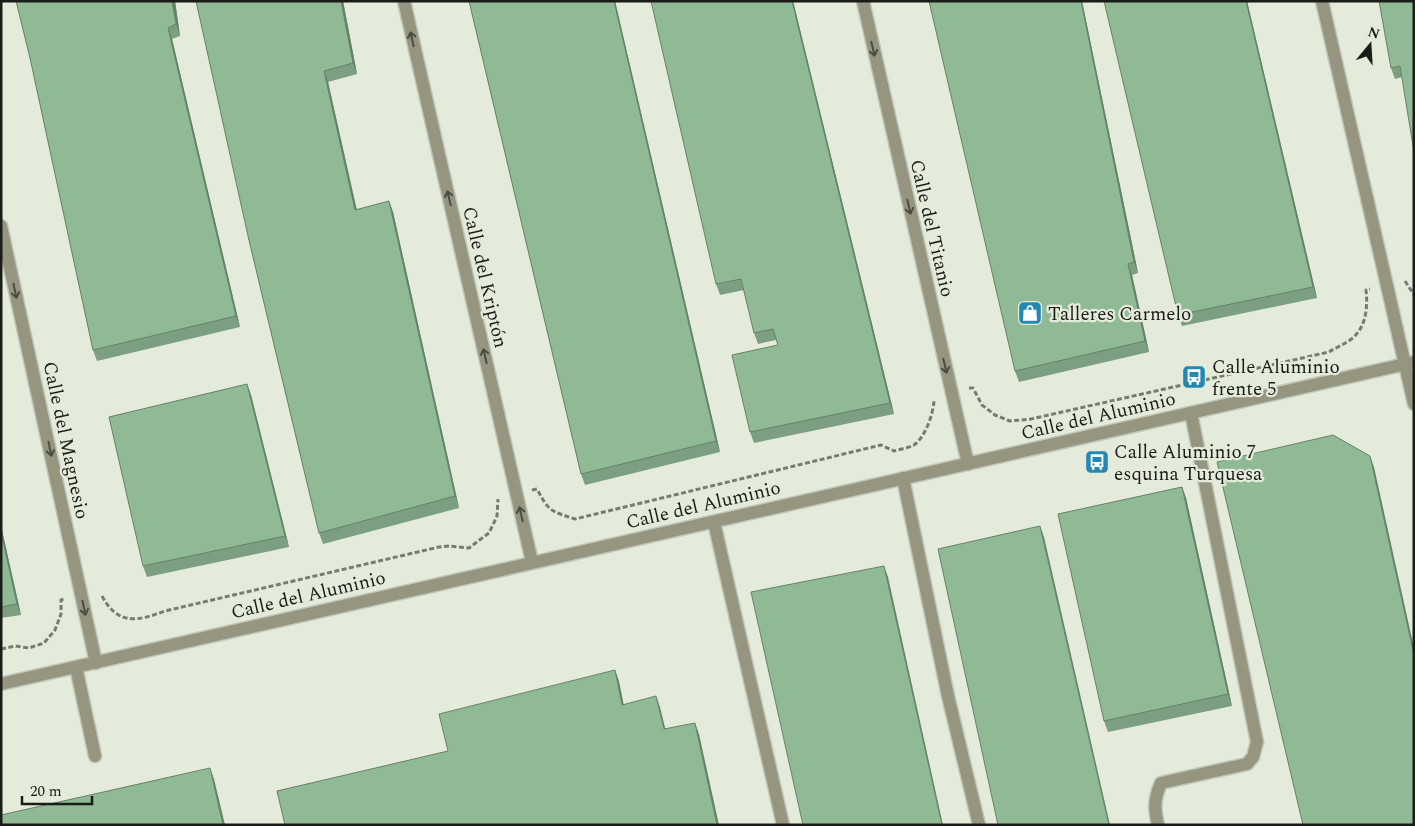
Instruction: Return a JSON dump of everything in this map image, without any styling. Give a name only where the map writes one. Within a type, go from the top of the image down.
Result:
[{"type":"street","name":"Calle del Kriptón","points":[[404,1],[532,562]]},
{"type":"street","name":"Calle del Titanio","points":[[863,1],[968,464]]},
{"type":"street","points":[[1322,1],[1409,363],[1414,404]]},
{"type":"street","name":"Calle del Magnesio","points":[[1,226],[96,663]]},
{"type":"street","name":"Calle del Aluminio","points":[[1,684],[1409,363]]},
{"type":"street","points":[[1158,825],[1154,808],[1161,783],[1247,764],[1253,757],[1257,742],[1191,413]]},
{"type":"street","points":[[903,478],[948,696],[979,825]]},
{"type":"street","points":[[714,522],[784,825]]},
{"type":"street","points":[[76,667],[95,756]]},
{"type":"path","points":[[1406,281],[1414,295]]},
{"type":"path","points":[[972,388],[982,405],[995,415],[1010,421],[1031,419],[1329,352],[1351,340],[1363,324],[1367,306],[1366,290]]},
{"type":"path","points":[[537,489],[544,503],[553,512],[575,518],[881,445],[894,451],[914,445],[926,430],[933,412],[934,397]]},
{"type":"path","points":[[100,591],[114,612],[127,619],[143,619],[165,611],[438,547],[469,548],[489,533],[496,516],[498,498]]},
{"type":"path","points":[[1,649],[15,646],[29,648],[44,643],[55,630],[61,614],[61,600]]},
{"type":"building","points":[[16,1],[172,1],[176,24],[168,28],[236,316],[93,350]]},
{"type":"building","points":[[196,1],[341,1],[353,63],[324,71],[355,210],[389,201],[455,496],[319,533],[248,236]]},
{"type":"building","points":[[469,1],[614,1],[716,441],[581,474]]},
{"type":"building","points":[[651,1],[792,1],[890,403],[750,432],[732,355],[778,345],[773,329],[754,333],[741,279],[716,284]]},
{"type":"building","points":[[929,1],[1081,1],[1134,262],[1128,264],[1145,341],[1015,371]]},
{"type":"building","points":[[1104,1],[1246,1],[1313,287],[1178,315]]},
{"type":"building","points":[[1379,1],[1414,1],[1414,152],[1400,66],[1391,68]]},
{"type":"building","points":[[247,384],[285,536],[143,566],[109,417]]},
{"type":"building","points":[[1333,435],[1370,456],[1414,655],[1414,825],[1303,825],[1217,462]]},
{"type":"building","points":[[1182,487],[1228,694],[1104,721],[1058,514]]},
{"type":"building","points":[[1040,526],[1109,825],[998,825],[938,549]]},
{"type":"building","points":[[1,532],[17,604],[1,607]]},
{"type":"building","points":[[884,566],[942,825],[803,825],[751,592]]},
{"type":"building","points":[[615,670],[622,705],[656,696],[664,729],[695,723],[717,825],[285,825],[277,791],[448,751],[439,714]]},
{"type":"building","points":[[210,768],[223,825],[1,825],[1,815]]},
{"type":"place","name":"Talleres Carmelo","points":[[1030,313]]},
{"type":"place","name":"Calle Aluminio frente 5","points":[[1194,377]]},
{"type":"place","name":"Calle Aluminio 7 esquina Turquesa","points":[[1097,462]]}]
